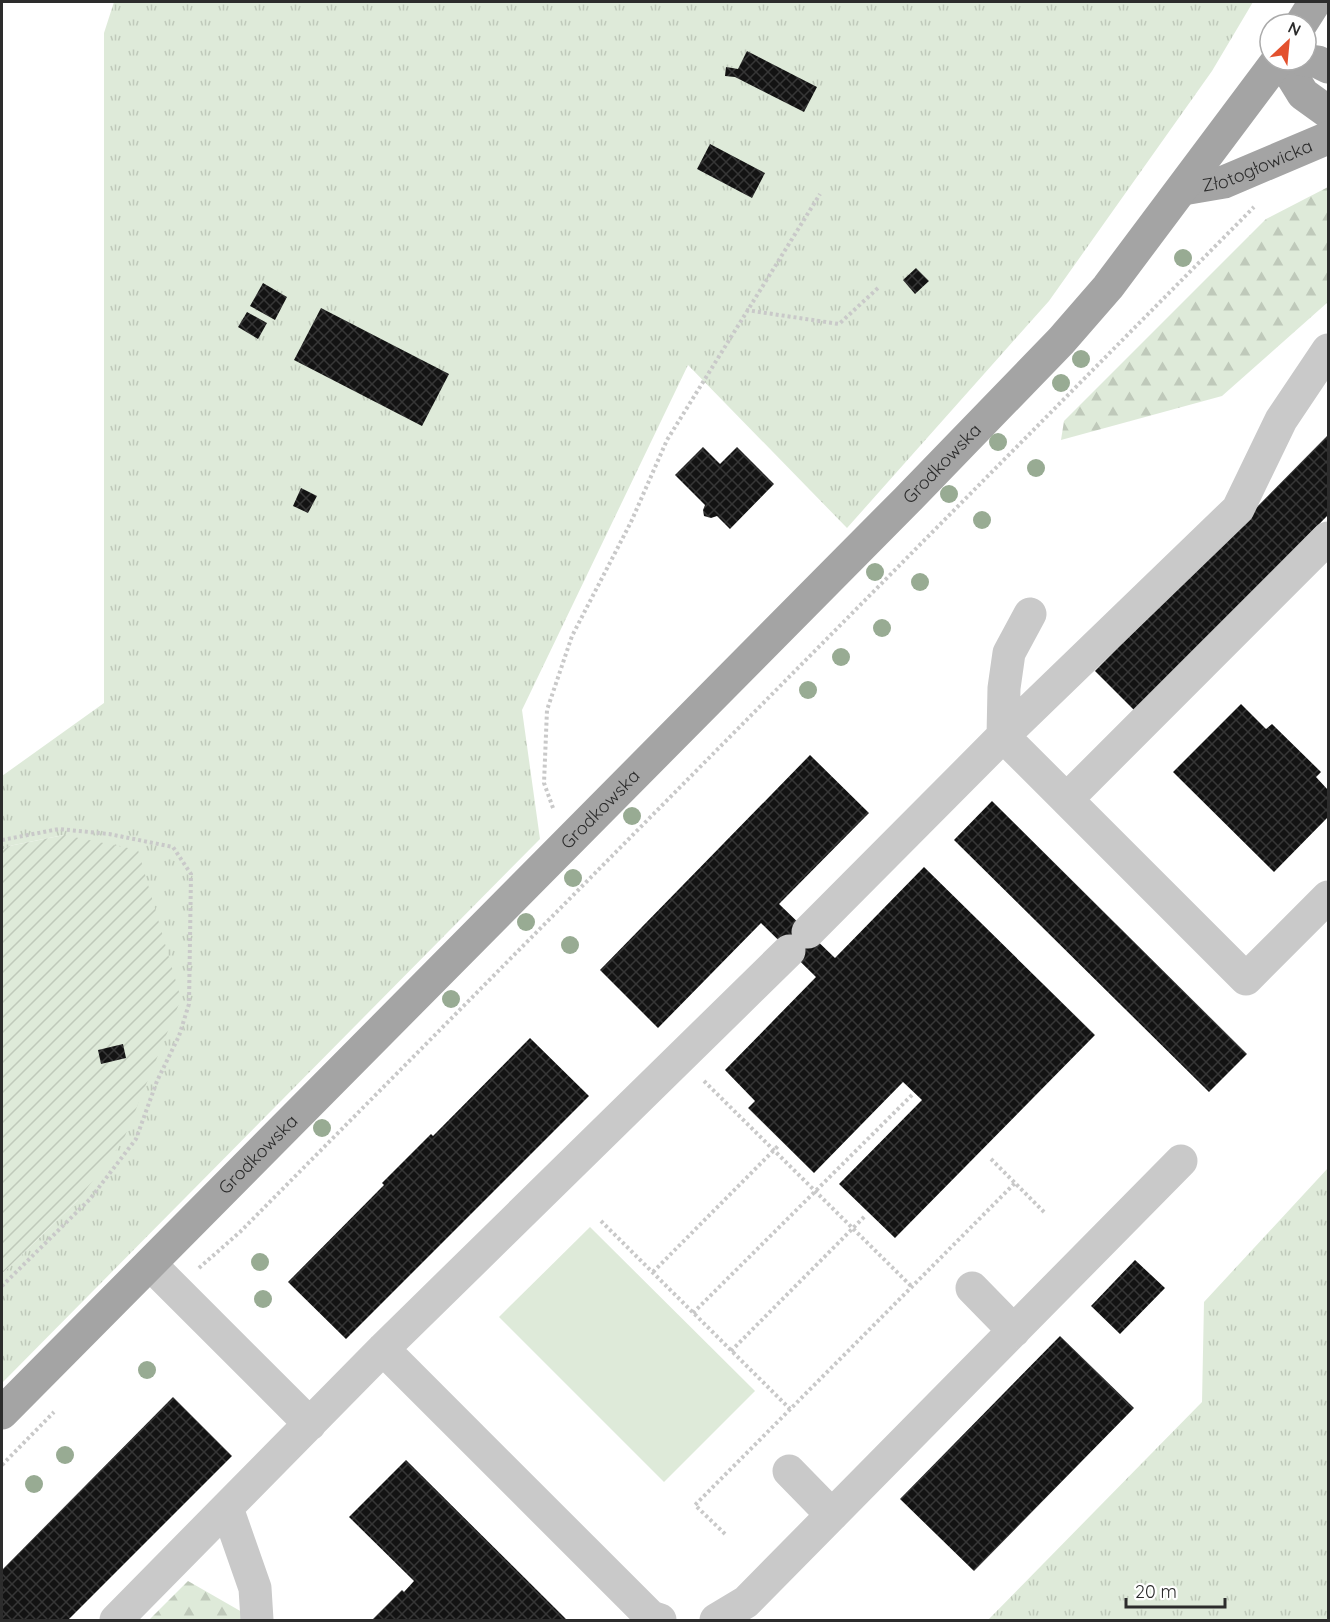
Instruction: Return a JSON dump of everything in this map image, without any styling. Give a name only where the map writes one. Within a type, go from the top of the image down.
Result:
[{"type":"main road","name":"Grodkowska","points":[[2,1413],[907,500],[1061,341],[1108,287],[1271,72]]},
{"type":"main road","points":[[1288,72],[1303,94],[1329,112]]},
{"type":"main road","name":"Złotogłowicka","points":[[1183,189],[1224,182],[1329,138]]},
{"type":"lane","points":[[116,1620],[383,1349],[1004,736],[1238,509],[1281,420],[1329,350]]},
{"type":"lane","points":[[1067,799],[1329,538]]},
{"type":"lane","points":[[1030,614],[1009,653],[1004,688],[1004,736],[1246,979],[1329,897]]},
{"type":"lane","points":[[716,1620],[746,1602],[1181,1161]]},
{"type":"lane","points":[[150,1264],[310,1424]]},
{"type":"lane","points":[[972,1288],[1014,1330]]},
{"type":"lane","points":[[383,1349],[651,1617],[660,1620]]},
{"type":"lane","points":[[789,1471],[832,1515]]},
{"type":"lane","points":[[227,1508],[255,1587],[257,1620]]},
{"type":"path","points":[[565,843],[544,783],[548,710],[569,646],[630,522],[667,440],[820,194]]},
{"type":"path","points":[[176,1288],[240,1232],[1246,213],[1261,201]]},
{"type":"path","points":[[746,310],[839,324],[879,288]]},
{"type":"path","points":[[2,840],[59,830],[109,834],[173,847],[191,874],[189,1004],[179,1036],[157,1081],[136,1138],[90,1199],[2,1286]]},
{"type":"path","points":[[680,1057],[912,1287]]},
{"type":"path","points":[[693,1313],[912,1095]]},
{"type":"path","points":[[652,1272],[779,1145]]},
{"type":"path","points":[[991,1159],[1046,1214]]},
{"type":"path","points":[[725,1534],[695,1505],[1015,1183]]},
{"type":"path","points":[[731,1351],[865,1216]]},
{"type":"path","points":[[601,1221],[790,1409]]},
{"type":"green space","points":[[114,2],[1253,2],[1212,71],[1049,301],[847,528],[688,365],[522,710],[540,839],[2,1383],[2,1274],[78,1200],[64,835],[9,846],[2,850],[2,776],[104,703],[104,33]]},
{"type":"green space","points":[[1328,187],[1328,302],[1222,396],[1061,440],[1064,421],[1266,219]]},
{"type":"green space","points":[[64,835],[138,850],[181,999],[123,1141],[78,1200],[2,1274],[2,850],[9,846]]},
{"type":"green space","points":[[1328,1168],[1328,1620],[988,1620],[1202,1402],[1204,1302]]},
{"type":"green space","points":[[590,1227],[755,1391],[664,1482],[499,1317]]},
{"type":"green space","points":[[188,1581],[242,1612],[242,1620],[149,1620]]},
{"type":"building","points":[[747,51],[817,87],[804,112],[735,77],[725,76],[726,67],[738,69]]},
{"type":"building","points":[[710,144],[765,173],[752,198],[697,169]]},
{"type":"building","points":[[916,268],[929,281],[915,294],[903,280]]},
{"type":"building","points":[[263,283],[287,297],[275,320],[250,306]]},
{"type":"building","points":[[321,308],[449,374],[422,426],[294,360]]},
{"type":"building","points":[[247,312],[267,323],[258,339],[238,327]]},
{"type":"building","points":[[1328,435],[1328,515],[1135,711],[1095,671]]},
{"type":"building","points":[[703,447],[720,464],[737,447],[774,484],[730,529],[717,516],[711,518],[704,516],[705,505],[675,475]]},
{"type":"building","points":[[301,488],[317,496],[308,513],[293,506]]},
{"type":"building","points":[[1241,704],[1266,729],[1272,724],[1321,772],[1316,777],[1328,790],[1328,817],[1274,872],[1173,772]]},
{"type":"building","points":[[810,755],[869,813],[779,904],[835,958],[924,867],[1095,1035],[895,1238],[839,1184],[922,1100],[903,1082],[814,1173],[748,1108],[755,1101],[725,1070],[816,977],[761,923],[658,1028],[600,970]]},
{"type":"building","points":[[992,801],[1247,1054],[1209,1092],[954,840]]},
{"type":"building","points":[[530,1038],[589,1096],[346,1339],[288,1282],[384,1185],[382,1183],[431,1134],[433,1136]]},
{"type":"building","points":[[123,1044],[126,1058],[101,1064],[98,1050]]},
{"type":"building","points":[[1135,1260],[1165,1288],[1120,1334],[1091,1306]]},
{"type":"building","points":[[1060,1336],[1134,1408],[974,1571],[900,1499]]},
{"type":"building","points":[[173,1397],[232,1456],[68,1620],[2,1620],[2,1570]]},
{"type":"building","points":[[406,1460],[567,1620],[372,1620],[414,1581],[349,1517]]}]
